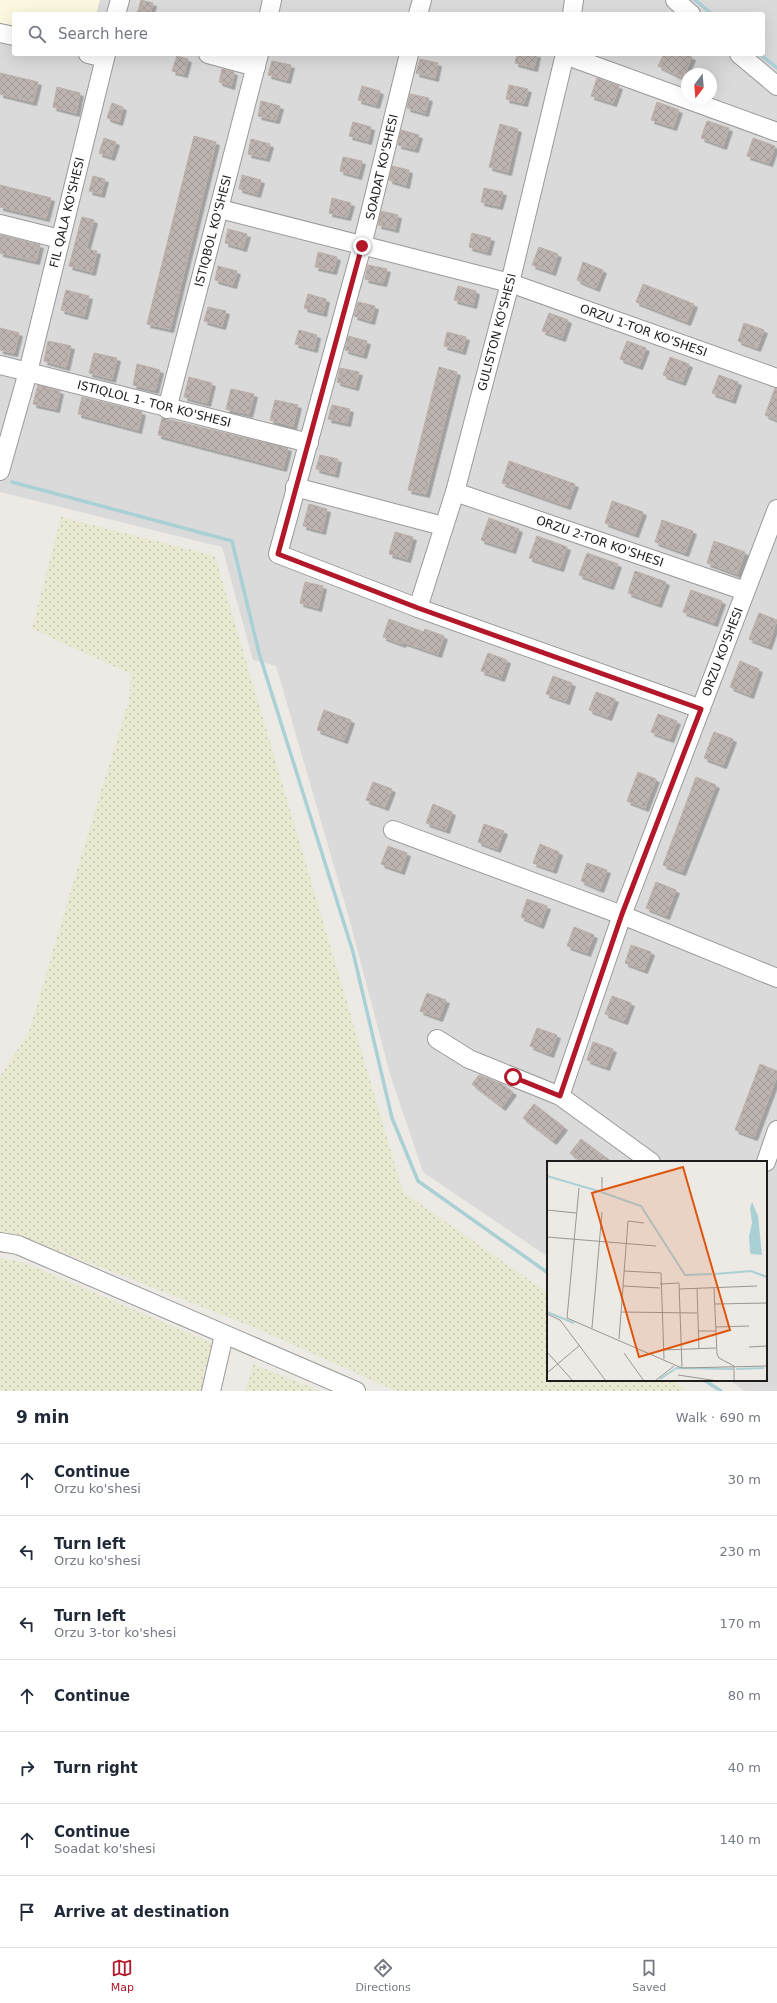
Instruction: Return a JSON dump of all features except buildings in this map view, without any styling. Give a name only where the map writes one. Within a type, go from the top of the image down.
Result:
[{"type":"street","points":[[117,12],[120,0]]},
{"type":"street","points":[[269,12],[272,0]]},
{"type":"street","points":[[419,12],[422,0]]},
{"type":"street","points":[[675,0],[690,12]]},
{"type":"street","points":[[0,33],[12,36]]},
{"type":"street","name":"FIL QALA KO'SHESI","points":[[0,471],[28,372],[60,239],[99,56]]},
{"type":"street","points":[[222,56],[258,61]]},
{"type":"street","name":"SOADAT KO'SHESI","points":[[409,56],[362,246],[309,443],[295,487],[278,554],[418,608]]},
{"type":"street","name":"GULISTON KO'SHESI","points":[[418,608],[455,492],[510,283],[565,56]]},
{"type":"street","points":[[568,56],[777,132]]},
{"type":"street","points":[[741,56],[777,86]]},
{"type":"street","name":"ISTIQBOL KO'SHESI","points":[[167,409],[258,61]]},
{"type":"street","name":"ORZU 1-TOR KO'SHESI","points":[[220,210],[510,283],[777,378]]},
{"type":"street","points":[[0,224],[60,239]]},
{"type":"street","name":"ISTIQLOL 1- TOR KO'SHESI","points":[[0,365],[167,409],[309,443]]},
{"type":"street","points":[[295,487],[444,526]]},
{"type":"street","name":"ORZU 2-TOR KO'SHESI","points":[[455,492],[745,591]]},
{"type":"street","name":"ORZU KO'SHESI","points":[[560,1096],[622,914],[777,509]]},
{"type":"street","points":[[418,608],[701,709]]},
{"type":"street","points":[[393,830],[622,914],[777,978]]},
{"type":"street","points":[[437,1039],[469,1059],[560,1096],[650,1161]]},
{"type":"street","points":[[766,1161],[777,1130]]},
{"type":"street","points":[[0,1242],[18,1245],[356,1391]]},
{"type":"street","points":[[211,1391],[224,1335]]},
{"type":"shaded area","points":[[0,0],[777,0],[777,1391],[745,1391],[730,1381],[767,1381],[767,1161],[547,1161],[547,1256],[423,1172],[390,1074],[349,918],[276,666],[253,660],[222,547],[0,492]]},
{"type":"shaded area","points":[[0,0],[100,0],[97,12],[12,12],[12,27],[0,24]]},
{"type":"green space","points":[[61,517],[215,556],[403,1192],[547,1292],[547,1381],[673,1381],[685,1389],[685,1391],[396,1391],[256,1328],[34,1241],[0,1233],[0,1076],[29,1032],[129,700],[131,674],[32,629]]},
{"type":"green space","points":[[0,1258],[25,1263],[212,1343],[201,1391],[0,1391]]},
{"type":"green space","points":[[253,1364],[320,1391],[246,1391]]},
{"type":"waterway","points":[[695,0],[710,12]]},
{"type":"waterway","points":[[762,56],[777,68]]},
{"type":"waterway","points":[[12,482],[232,541],[259,653],[353,952],[392,1118],[418,1181],[547,1272]]},
{"type":"waterway","points":[[706,1381],[721,1391]]},
{"type":"route","points":[[362,246],[309,443],[295,487],[278,554],[418,608],[701,709],[622,914],[560,1096],[513,1077]]}]
